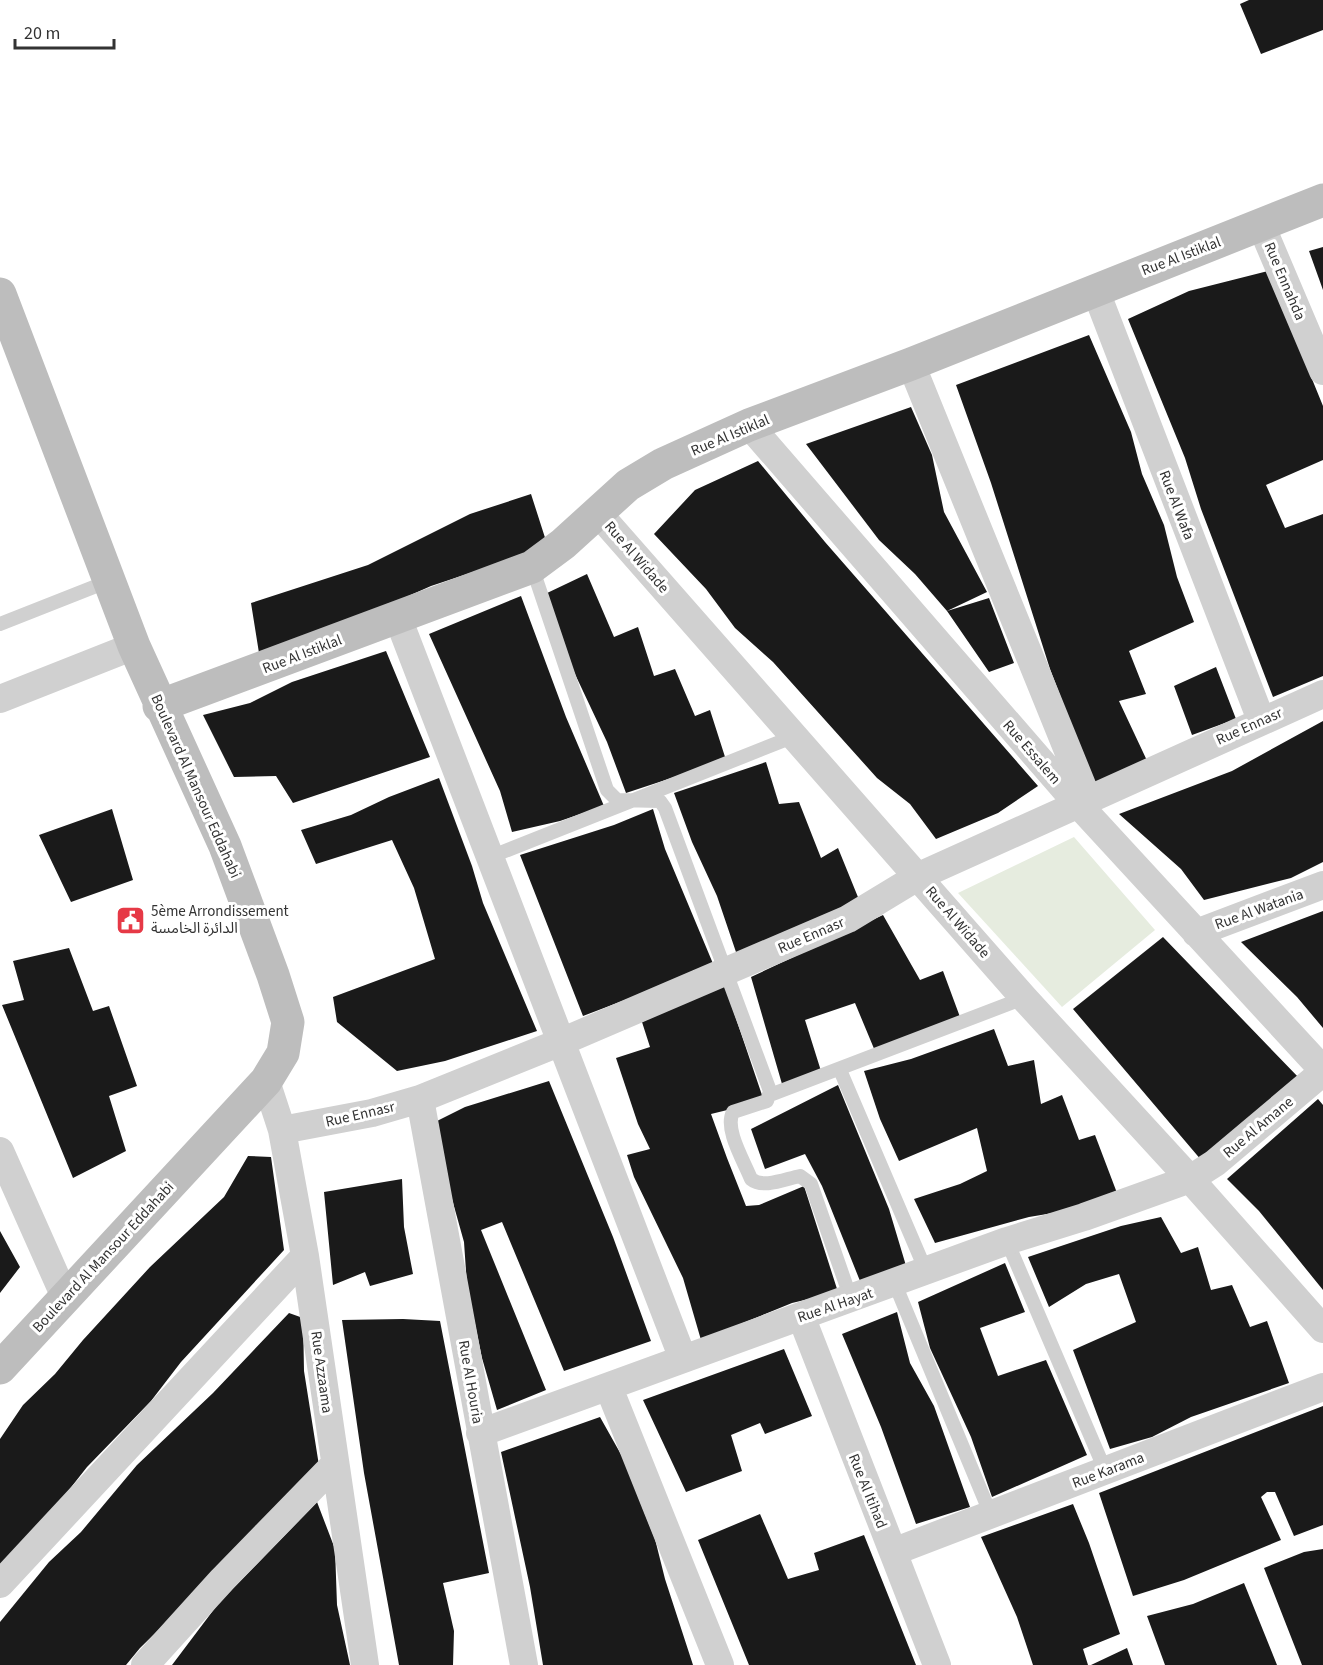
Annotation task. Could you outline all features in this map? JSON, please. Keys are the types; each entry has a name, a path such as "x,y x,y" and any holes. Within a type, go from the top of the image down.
{"street":[{"name":"Rue Al Istiklal","path":"159,706 531,567 563,544 628,484 663,464 749,425 912,364 1095,289 1323,200"},
{"name":"Rue Ennahda","path":"1261,225 1323,371"},
{"name":"Rue Al Wafa","path":"1095,289 1261,720"},
{"name":"Boulevard Al Mansour Eddahabi","path":"0,294 134,646 159,706 225,846 254,917 288,1022 283,1053 266,1081 0,1368"},
{"path":"912,364 1083,802"},
{"name":"Rue Essalem","path":"749,425 1196,933 1323,1071"},
{"name":"Rue Al Widade","path":"597,512 1024,998 1190,1179 1323,1329"},
{"path":"398,618 683,1359"},
{"path":"0,699 134,646"},
{"name":"Rue Ennasr","path":"282,1130 372,1113 420,1099 561,1042 848,919 919,876 1323,694"},
{"name":"Rue Al Watania","path":"1196,933 1323,885"},
{"name":"Rue Al Amane","path":"1190,1179 1215,1163 1323,1071"},
{"name":"Rue Azzaama","path":"266,1081 282,1130 304,1256 365,1665"},
{"name":"Rue Al Houria","path":"420,1099 524,1665"},
{"path":"0,1151 7,1190 65,1297"},
{"name":"Rue Al Hayat","path":"480,1433 895,1284 1007,1241 1084,1217 1190,1179"},
{"path":"0,1584 304,1256"},
{"name":"Rue Al Itihad","path":"801,1316 937,1665"},
{"name":"Rue Karama","path":"892,1552 1323,1387"},
{"path":"609,1388 720,1665"},
{"path":"145,1665 222,1580 336,1464"}],"lane":[{"path":"531,567 607,790 617,800 623,802 660,801 665,808 770,1095"},
{"path":"0,624 109,581"},
{"path":"490,857 623,802 795,736"},
{"path":"851,1299 811,1184 800,1176 768,1183 756,1183 751,1179 732,1130 730,1119 733,1112 767,1101 770,1095 1024,998"},
{"path":"840,1070 926,1271"},
{"path":"1007,1241 1106,1470"},
{"path":"895,1284 991,1515"}],"shaded area":[{"path":"1074,837 1155,930 1062,1007 958,893"}],"building":[{"path":"1249,0 1323,0 1323,30 1261,54 1240,4"},
{"path":"1323,247 1323,290 1309,251"},
{"path":"1268,271 1323,406 1323,460 1266,485 1285,528 1323,514 1323,676 1273,697 1201,509 1185,458 1128,319 1189,291"},
{"path":"1089,335 1131,432 1142,474 1164,525 1177,577 1194,622 1129,651 1146,694 1119,701 1150,767 1096,790 1050,669 991,483 956,385"},
{"path":"911,407 932,455 944,512 987,592 947,611 915,574 879,540 806,444"},
{"path":"758,461 825,542 1038,786 998,813 936,839 910,804 877,778 773,662 735,628 706,589 654,534 695,490"},
{"path":"531,494 548,547 431,586 379,609 259,653 251,603 368,565 470,514"},
{"path":"587,574 614,637 638,627 654,676 675,669 695,716 710,710 726,760 626,793 607,742 566,655 545,594"},
{"path":"521,596 566,717 604,806 560,821 512,832 500,791 429,634"},
{"path":"989,598 1014,663 989,672 947,611"},
{"path":"386,651 430,757 293,803 276,776 234,777 203,715 250,703 292,682"},
{"path":"1216,667 1236,719 1192,735 1174,686"},
{"path":"1323,721 1323,862 1291,878 1204,900 1181,869 1119,814 1232,771"},
{"path":"766,762 779,804 799,802 821,858 838,848 862,907 738,958 717,896 692,842 674,793"},
{"path":"439,778 472,866 483,903 537,1031 445,1061 397,1071 337,1022 333,997 435,959 414,888 392,840 316,864 301,830 351,815 389,797"},
{"path":"112,809 133,880 71,902 39,835"},
{"path":"653,809 665,849 714,966 583,1016 520,855 614,825"},
{"path":"1323,911 1323,1028 1297,997 1241,942"},
{"path":"883,915 920,980 943,971 960,1017 875,1051 855,1003 805,1020 821,1071 782,1084 751,977"},
{"path":"1163,937 1300,1079 1202,1161 1073,1009"},
{"path":"69,948 93,1011 109,1006 137,1086 109,1096 126,1151 73,1178 2,1005 24,1000 13,961"},
{"path":"724,983 764,1101 711,1114 727,1158 746,1206 759,1205 804,1186 838,1292 792,1303 701,1340 683,1278 634,1177 627,1155 650,1149 638,1124 616,1058 650,1047 642,1022"},
{"path":"994,1029 1008,1066 1034,1060 1041,1104 1062,1095 1079,1140 1095,1135 1117,1193 1071,1210 1029,1217 935,1243 914,1199 960,1184 987,1171 977,1128 899,1161 880,1119 864,1071 911,1059"},
{"path":"549,1081 613,1237 651,1341 564,1371 502,1222 481,1230 546,1390 497,1410 482,1358 467,1285 464,1242 431,1124 465,1107"},
{"path":"838,1085 889,1209 907,1269 862,1286 822,1186 805,1154 765,1169 751,1129"},
{"path":"1318,1099 1323,1105 1323,1290 1259,1211 1227,1179"},
{"path":"248,1156 271,1157 284,1250 181,1362 151,1401 87,1467 54,1509 0,1569 0,1439 23,1405 55,1374 150,1267 224,1197"},
{"path":"402,1179 404,1227 413,1274 370,1286 365,1272 333,1285 324,1192"},
{"path":"1161,1217 1181,1253 1198,1247 1211,1290 1232,1285 1250,1327 1267,1321 1289,1383 1191,1417 1152,1437 1110,1449 1073,1350 1136,1322 1119,1274 1086,1284 1049,1307 1028,1257 1121,1226"},
{"path":"0,1231 20,1267 0,1293"},
{"path":"1005,1263 1025,1312 980,1328 998,1376 1046,1360 1087,1455 992,1497 971,1437 930,1348 918,1302"},
{"path":"897,1312 910,1363 934,1406 970,1507 916,1524 881,1427 842,1334"},
{"path":"289,1313 303,1318 304,1371 320,1472 140,1648 126,1665 0,1665 0,1622 49,1562 81,1532 137,1465 213,1393"},
{"path":"342,1320 440,1321 489,1573 443,1583 454,1631 453,1665 399,1665 364,1473"},
{"path":"784,1349 812,1416 765,1434 760,1423 731,1435 742,1471 686,1492 643,1400"},
{"path":"1323,1406 1323,1525 1294,1536 1275,1492 1267,1492 1261,1497 1281,1540 1184,1580 1133,1596 1099,1493"},
{"path":"600,1417 623,1458 655,1539 665,1579 693,1665 543,1665 530,1587 501,1452"},
{"path":"317,1502 335,1549 337,1605 350,1665 172,1665 218,1604"},
{"path":"1073,1504 1120,1634 1083,1649 1088,1665 1033,1665 1017,1617 981,1537"},
{"path":"760,1514 788,1579 819,1570 814,1553 864,1535 916,1665 749,1665 698,1540"},
{"path":"1323,1549 1323,1665 1302,1665 1264,1568 1304,1552"},
{"path":"1244,1583 1277,1665 1165,1665 1147,1616 1193,1604"},
{"path":"1127,1648 1133,1665 1091,1665"}],"place":[{"name":"5ème Arrondissement الدائرة الخامسة","path":"130,920"}]}
